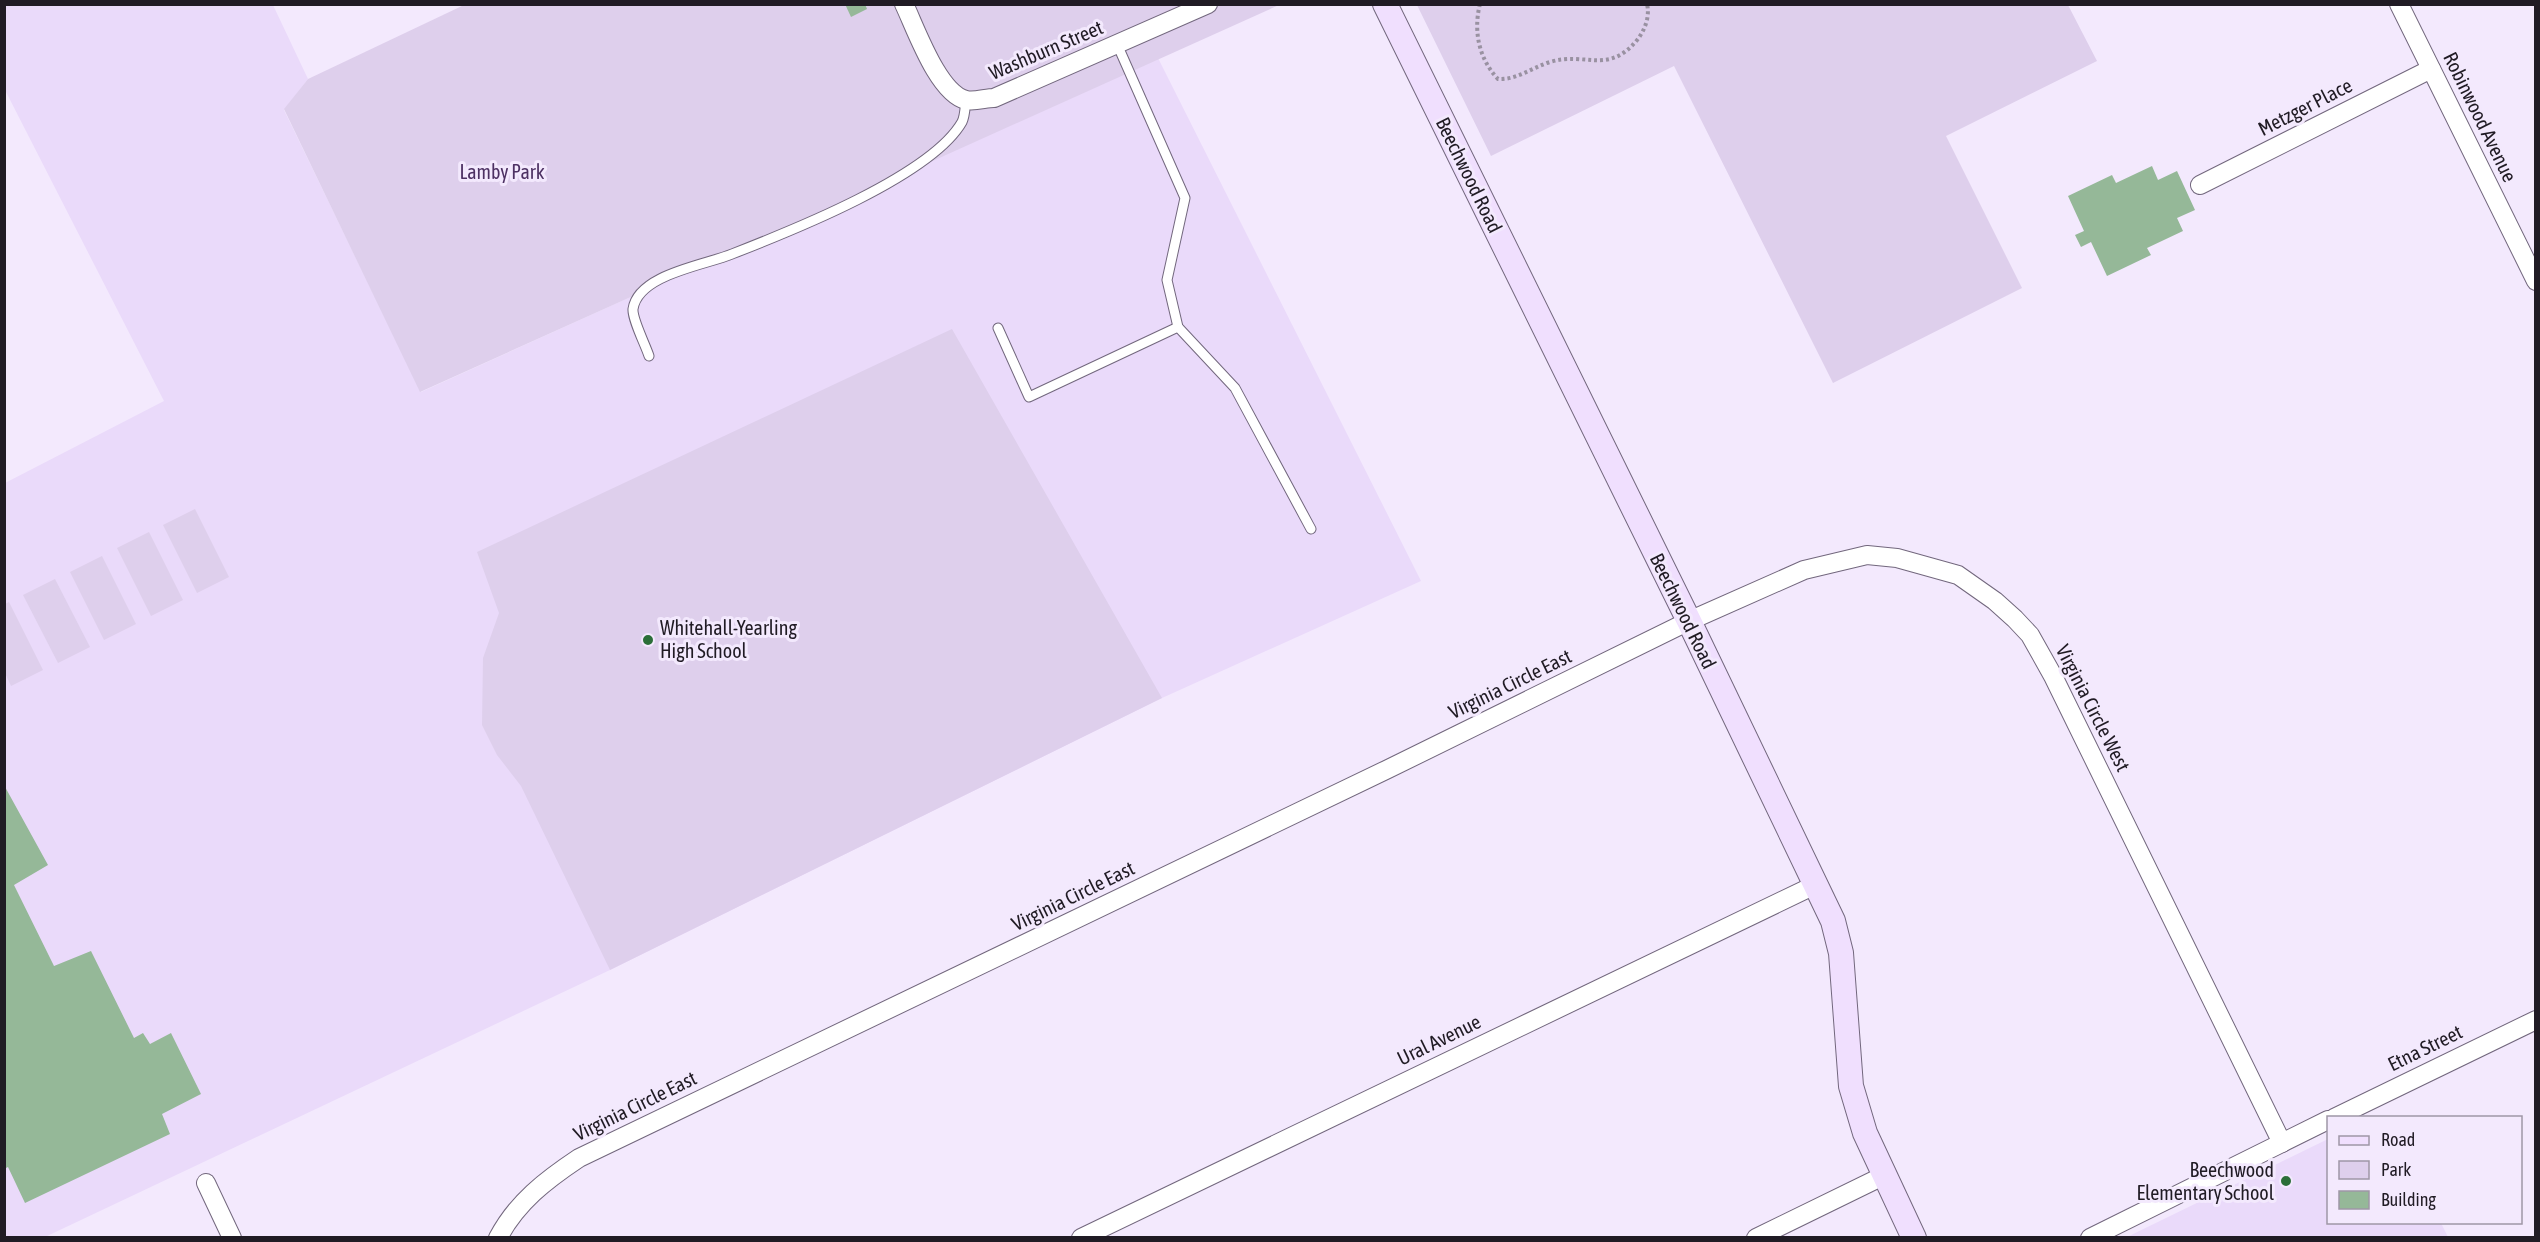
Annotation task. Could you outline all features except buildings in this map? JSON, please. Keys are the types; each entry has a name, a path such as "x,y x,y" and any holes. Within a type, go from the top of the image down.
{"street":[{"path":"904,4 937,72 948,89 966,100"},
{"name":"Washburn Street","path":"966,100 994,98 1208,4"},
{"name":"Beechwood Road","path":"1385,4 1689,621 1833,921 1841,953 1851,1086 1865,1133 1914,1238"},
{"name":"Robinwood Avenue","path":"2399,4 2535,281"},
{"name":"Metzger Place","path":"2200,185 2431,69"},
{"name":"Virginia Circle West","path":"1689,621 1795,573 1834,561 1867,555 1898,558 1958,575 2009,613 2030,635 2045,661 2282,1143"},
{"name":"Virginia Circle East","path":"498,1238 507,1221 546,1179 579,1158 1386,770 1689,621"},
{"name":"Ural Avenue","path":"1081,1238 1817,884"},
{"name":"Etna Street","path":"2338,1116 2535,1020"},
{"path":"2090,1238 2327,1120"},
{"path":"1756,1238 1884,1176"},
{"path":"206,1183 232,1238"}],"lane":[{"path":"1117,44 1185,198 1167,280 1178,327 1235,388 1311,529"},
{"path":"650,356 632,311 636,301 650,285 682,269 729,255 789,230 907,173 948,140 963,120 966,100"},
{"path":"998,328 1029,397 1178,327"}],"path":[{"path":"1480,4 1479,50 1488,68 1498,79 1509,80 1550,62 1570,59 1593,61 1613,59 1630,48 1644,30 1649,11 1647,4"}],"shaded area":[{"name":"Whitehall-Yearling High School","path":"5,5 273,5 308,79 284,110 421,392 1158,58 1421,581 1162,698 610,970 45,1237 5,1238 5,483 164,401 5,90"},
{"name":"Beechwood Elementary School","path":"2327,1139 2327,1224 2442,1224 2448,1237 2127,1237"}],"green space":[{"name":"Lamby Park","path":"464,5 1279,5 420,392 284,109 308,79"},
{"path":"1417,5 2068,5 2097,61 1946,136 2022,288 1833,383 1674,66 1491,156"},
{"path":"952,329 1162,698 610,970 521,786 497,755 482,725 483,658 499,613 477,552"},
{"path":"195,509 229,577 197,593 163,525"},
{"path":"149,532 183,600 151,616 117,548"},
{"path":"102,556 136,624 104,640 70,572"},
{"path":"55,579 90,647 58,663 23,595"},
{"path":"9,602 43,670 11,686 5,673 5,604"}],"place":[{"name":"Whitehall-Yearling High School","path":"648,640"},
{"name":"Beechwood Elementary School","path":"2286,1181"}]}
